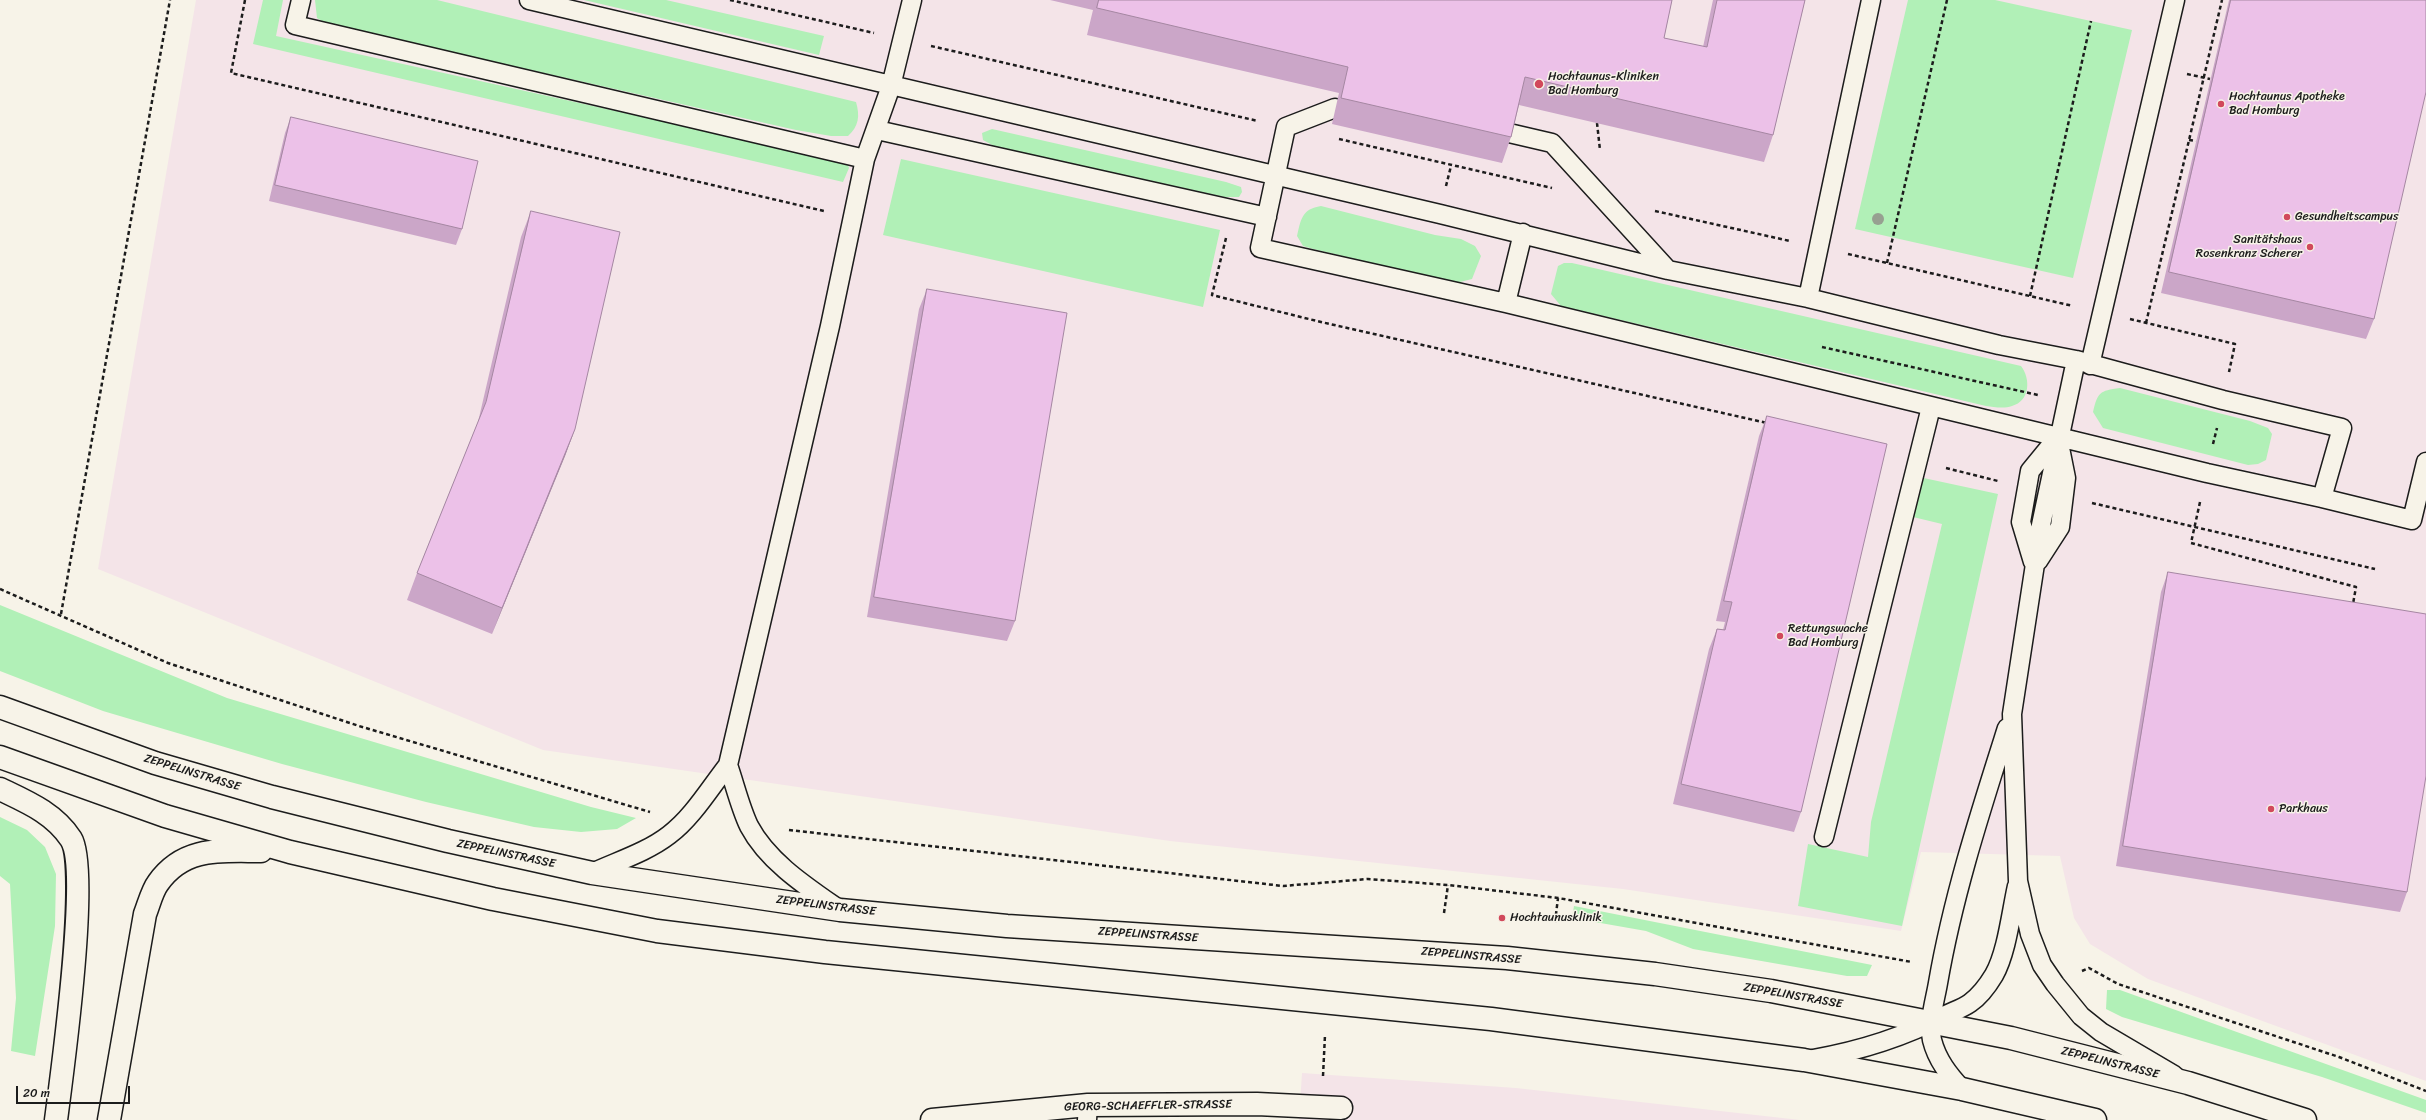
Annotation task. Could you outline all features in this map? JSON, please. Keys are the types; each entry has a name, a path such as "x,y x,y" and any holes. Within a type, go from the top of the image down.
{"main road":[{"name":"ZEPPELINSTRASSE","path":"0,707 155,763 272,797 448,841 592,872 840,910 1007,926 1348,946 1530,961 1654,974 1771,991 2018,1040 2188,1083 2305,1120"},
{"path":"0,757 165,816 290,852 492,899 657,931 825,952 1491,1019 1804,1060 1962,1089 2095,1120"},
{"path":"0,789 35,805 57,821 72,840 77,860 78,921 56,1120"},
{"path":"109,1120 145,914 157,883 176,863 194,855 217,851 290,852"},
{"name":"GEORG-SCHAEFFLER-STRASSE","path":"932,1120 1250,1104 1332,1107"}],"lane":[{"path":"300,0 295,25 865,159"},
{"path":"529,0 1523,233 1668,270 1808,298 1999,345 2083,363 2223,400 2342,428 2322,498"},
{"path":"592,872 652,847 670,835 687,818 728,765 854,216 865,159 877,130 891,86 904,40 912,0"},
{"path":"1808,298 1871,0"},
{"path":"1962,1089 1948,1074 1937,1054 1932,1039 1931,1023 1940,969 1966,858 2012,714 2034,567 2058,437 2083,363 2175,0"},
{"path":"1335,108 1286,127 1260,248 1506,303 1931,407 2412,520 2426,462"},
{"path":"877,130 1266,217"},
{"path":"1509,133 1552,143 1668,270"},
{"path":"1506,303 1523,233"},
{"path":"1824,837 1931,407"},
{"path":"2034,567 2021,522 2030,471 2058,437"},
{"path":"2034,567 2060,527 2066,478 2058,437"},
{"path":"2012,714 2018,882 2030,934 2042,965 2055,984 2081,1016 2101,1032 2188,1083"},
{"path":"728,765 749,826 770,854 803,884 840,910"},
{"path":"1804,1060 1843,1054 1931,1023 1970,1003 1980,994 1994,974 2001,954 2018,882"}],"path":[{"path":"61,614 170,0"},
{"path":"245,0 231,74 799,206 854,216"},
{"path":"730,0 1559,190"},
{"path":"1887,263 1947,0"},
{"path":"2146,323 2222,0"},
{"path":"2030,296 2091,21"},
{"path":"2204,77 2210,79"},
{"path":"2189,140 2196,141"},
{"path":"1651,210 1818,247 2074,307"},
{"path":"1227,234 1212,295 1321,322 1772,425"},
{"path":"1918,459 2027,488"},
{"path":"2063,496 2375,568"},
{"path":"2195,527 2191,543 2356,587 2352,609"},
{"path":"0,589 61,614 168,663 359,726 652,812"},
{"path":"784,830 1283,886 1368,879 1448,885 1558,898 1890,957 1940,969"},
{"path":"1444,914 1448,885"},
{"path":"1555,922 1558,898"},
{"path":"2055,984 2089,968 2118,984 2339,1057 2426,1092"},
{"path":"1327,1003 1332,1107"}],"shaded area":[{"path":"196,0 2426,0 2426,1081 2148,979 2090,944 2074,918 2060,856 1921,852 1901,931 1623,889 1170,841 543,750 98,569"},
{"path":"1302,1073 1516,1088 1800,1120 1299,1120"}],"green space":[{"path":"263,0 283,0 276,36 847,162 849,168 843,182 253,44"},
{"path":"315,0 437,0 856,102 858,120 852,132 848,136 831,136 796,130 327,24 317,18"},
{"path":"584,0 666,0 824,36 819,55"},
{"path":"1908,0 1995,0 2132,30 2073,278 1855,229"},
{"path":"992,129 1226,182 1241,187 1242,192 1239,197 1224,197 994,146 983,140 982,133"},
{"path":"901,159 1220,230 1203,307 883,235"},
{"path":"1321,206 1435,235 1461,239 1475,246 1481,256 1472,279 1456,283 1303,246 1297,236 1301,220 1306,212 1315,207"},
{"path":"1564,263 1572,263 2021,366 2026,377 2027,389 2022,399 2012,406 2002,408 1986,406 1561,306 1551,294 1558,266"},
{"path":"2120,388 2250,421 2268,428 2272,434 2266,460 2258,464 2248,465 2103,428 2093,412 2096,400 2100,394 2108,390"},
{"path":"1919,477 1998,494 1902,926 1798,906 1808,844 1868,857 1871,822 1942,524 1913,517"},
{"path":"0,605 227,698 591,807 636,818 617,829 581,832 534,827 426,802 282,764 103,711 0,671"},
{"path":"0,817 27,830 45,847 56,874 55,926 35,1056 11,1051 16,998 10,884 0,876"},
{"path":"1574,906 1872,965 1867,976 1847,976 1693,949 1646,931 1572,918"},
{"path":"2107,990 2120,990 2426,1100 2426,1113 2322,1077 2122,1017 2106,1009"}],"building":[{"name":"Hochtaunus-Kliniken Bad Homburg","path":"1099,0 1672,0 1664,38 1707,47 1717,0 1805,0 1773,135 1525,77 1511,137 1341,98 1348,67 1097,8"},
{"name":"Gesundheitscampus","path":"2231,0 2426,0 2426,92 2374,319 2169,272"},
{"path":"291,117 478,161 462,229 275,185"},
{"path":"531,211 620,232 575,429 502,608 417,573 486,402"},
{"path":"927,289 1067,313 1015,621 874,597"},
{"name":"Rettungswache Bad Homburg","path":"1767,416 1887,444 1801,812 1681,784 1717,629 1725,630 1732,602 1724,601"},
{"name":"Parkhaus","path":"2168,572 2426,614 2426,776 2407,892 2123,846"}],"place":[{"name":"Hochtaunus-Kliniken Bad Homburg","path":"1539,84"},
{"name":"Hochtaunus Apotheke Bad Homburg","path":"2221,104"},
{"name":"Gesundheitscampus","path":"2287,217"},
{"name":"Sanitätshaus Rosenkranz Scherer","path":"2310,247"},
{"name":"Rettungswache Bad Homburg","path":"1780,636"},
{"name":"Parkhaus","path":"2271,809"},
{"name":"Hochtaunusklinik","path":"1502,918"}]}
